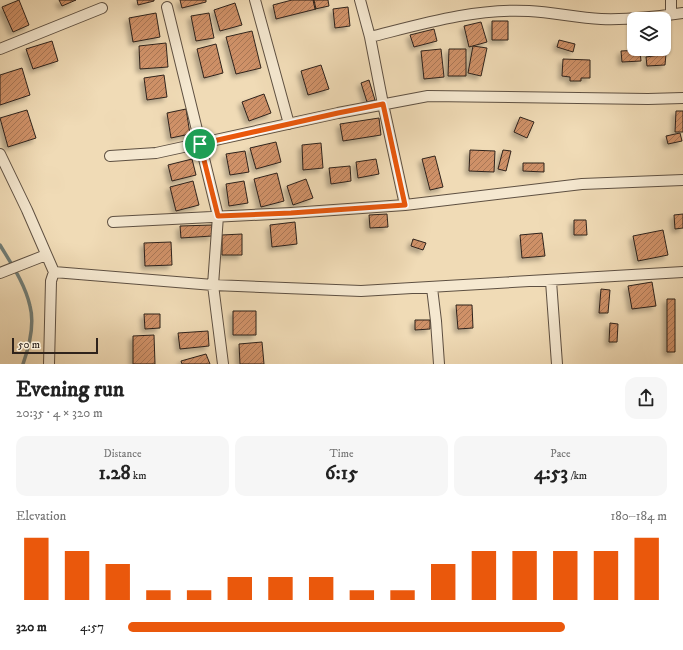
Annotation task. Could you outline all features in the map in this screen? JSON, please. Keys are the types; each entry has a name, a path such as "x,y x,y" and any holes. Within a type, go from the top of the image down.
{"street":[{"path":"255,0 289,124"},
{"path":"360,0 370,37 405,205"},
{"path":"671,0 671,12"},
{"path":"167,7 218,216 213,285 223,364"},
{"path":"0,49 102,8"},
{"path":"370,37 463,16 497,11 529,11 601,19 627,19"},
{"path":"671,14 683,13"},
{"path":"110,156 156,153 383,104 428,96 648,99 683,98"},
{"path":"0,154 27,210 54,272 51,281 49,364"},
{"path":"113,222 291,213 405,205 582,184 683,180"},
{"path":"0,273 46,255"},
{"path":"54,272 213,285 362,291 683,272"},
{"path":"551,281 557,364"},
{"path":"432,288 439,364"}],"building":[{"path":"19,0 29,25 13,32 2,7"},
{"path":"59,0 76,0 62,6"},
{"path":"137,0 154,0 154,1 138,5"},
{"path":"180,0 206,0 206,2 182,8"},
{"path":"292,0 314,0 316,9 276,19 273,5"},
{"path":"313,0 328,0 329,6 315,9"},
{"path":"235,3 242,25 220,31 214,10"},
{"path":"348,7 350,26 335,28 333,9"},
{"path":"156,13 160,37 133,42 129,18"},
{"path":"209,13 214,38 196,41 191,16"},
{"path":"492,21 508,21 508,40 492,40"},
{"path":"481,22 487,42 469,47 464,26"},
{"path":"434,29 437,41 414,47 410,35"},
{"path":"252,31 261,68 236,74 226,37"},
{"path":"559,40 575,44 573,52 557,47"},
{"path":"52,41 58,61 33,69 26,49"},
{"path":"166,43 168,67 140,69 139,46"},
{"path":"216,44 223,73 204,78 197,49"},
{"path":"473,46 487,48 481,76 468,73"},
{"path":"441,49 444,77 424,79 421,51"},
{"path":"449,49 466,49 466,76 448,76"},
{"path":"621,51 627,51 627,56 641,56 641,61 622,62"},
{"path":"666,56 665,65 647,66 646,57"},
{"path":"563,59 590,60 590,78 581,78 581,81 570,81 570,77 562,76"},
{"path":"321,65 329,89 308,95 301,71"},
{"path":"22,68 30,95 0,105 0,75"},
{"path":"164,75 167,97 147,100 144,78"},
{"path":"369,80 375,100 367,102 361,83"},
{"path":"264,94 271,113 249,121 242,102"},
{"path":"186,109 190,134 171,138 167,113"},
{"path":"27,110 36,138 8,147 0,118"},
{"path":"676,111 683,111 683,132 675,132"},
{"path":"520,117 534,122 527,138 514,132"},
{"path":"379,118 381,135 343,141 340,124"},
{"path":"680,133 682,141 668,144 666,136"},
{"path":"276,142 281,162 256,169 250,148"},
{"path":"321,143 323,168 303,170 302,145"},
{"path":"470,150 495,151 494,172 469,171"},
{"path":"503,150 511,151 506,171 498,169"},
{"path":"245,151 249,172 230,175 226,154"},
{"path":"435,156 443,187 430,190 422,159"},
{"path":"192,159 196,175 172,181 168,165"},
{"path":"376,159 379,174 358,178 356,162"},
{"path":"523,163 544,163 544,172 523,171"},
{"path":"350,166 351,181 331,184 329,168"},
{"path":"277,173 284,201 261,207 254,179"},
{"path":"306,179 313,198 293,205 287,186"},
{"path":"193,181 199,205 176,211 170,187"},
{"path":"244,181 248,203 229,206 226,184"},
{"path":"387,214 388,227 370,228 369,215"},
{"path":"683,214 683,228 675,229 674,215"},
{"path":"574,220 586,220 587,235 574,235"},
{"path":"295,222 297,244 272,247 270,225"},
{"path":"212,225 212,236 181,238 180,226"},
{"path":"663,230 668,255 638,261 633,236"},
{"path":"542,233 545,256 522,258 520,235"},
{"path":"242,234 242,255 222,255 222,235"},
{"path":"413,239 426,243 423,250 411,246"},
{"path":"171,242 172,265 145,266 144,243"},
{"path":"652,282 656,306 632,309 628,286"},
{"path":"601,289 610,290 608,313 599,313"},
{"path":"667,299 675,299 675,352 667,352"},
{"path":"456,305 472,305 473,328 458,329"},
{"path":"233,311 256,311 256,335 233,335"},
{"path":"144,314 160,314 160,328 145,329"},
{"path":"415,320 430,320 430,329 415,330"},
{"path":"610,323 618,324 617,342 609,342"},
{"path":"208,331 209,346 180,349 178,333"},
{"path":"154,335 155,364 133,364 133,336"},
{"path":"262,342 264,364 240,364 239,344"},
{"path":"206,354 210,364 182,364 181,361"}],"waterway":[{"path":"0,245 21,282 30,306 32,328 23,364"}],"route":[{"path":"383,104 405,205 291,213 218,216 200,144 383,104"}]}
